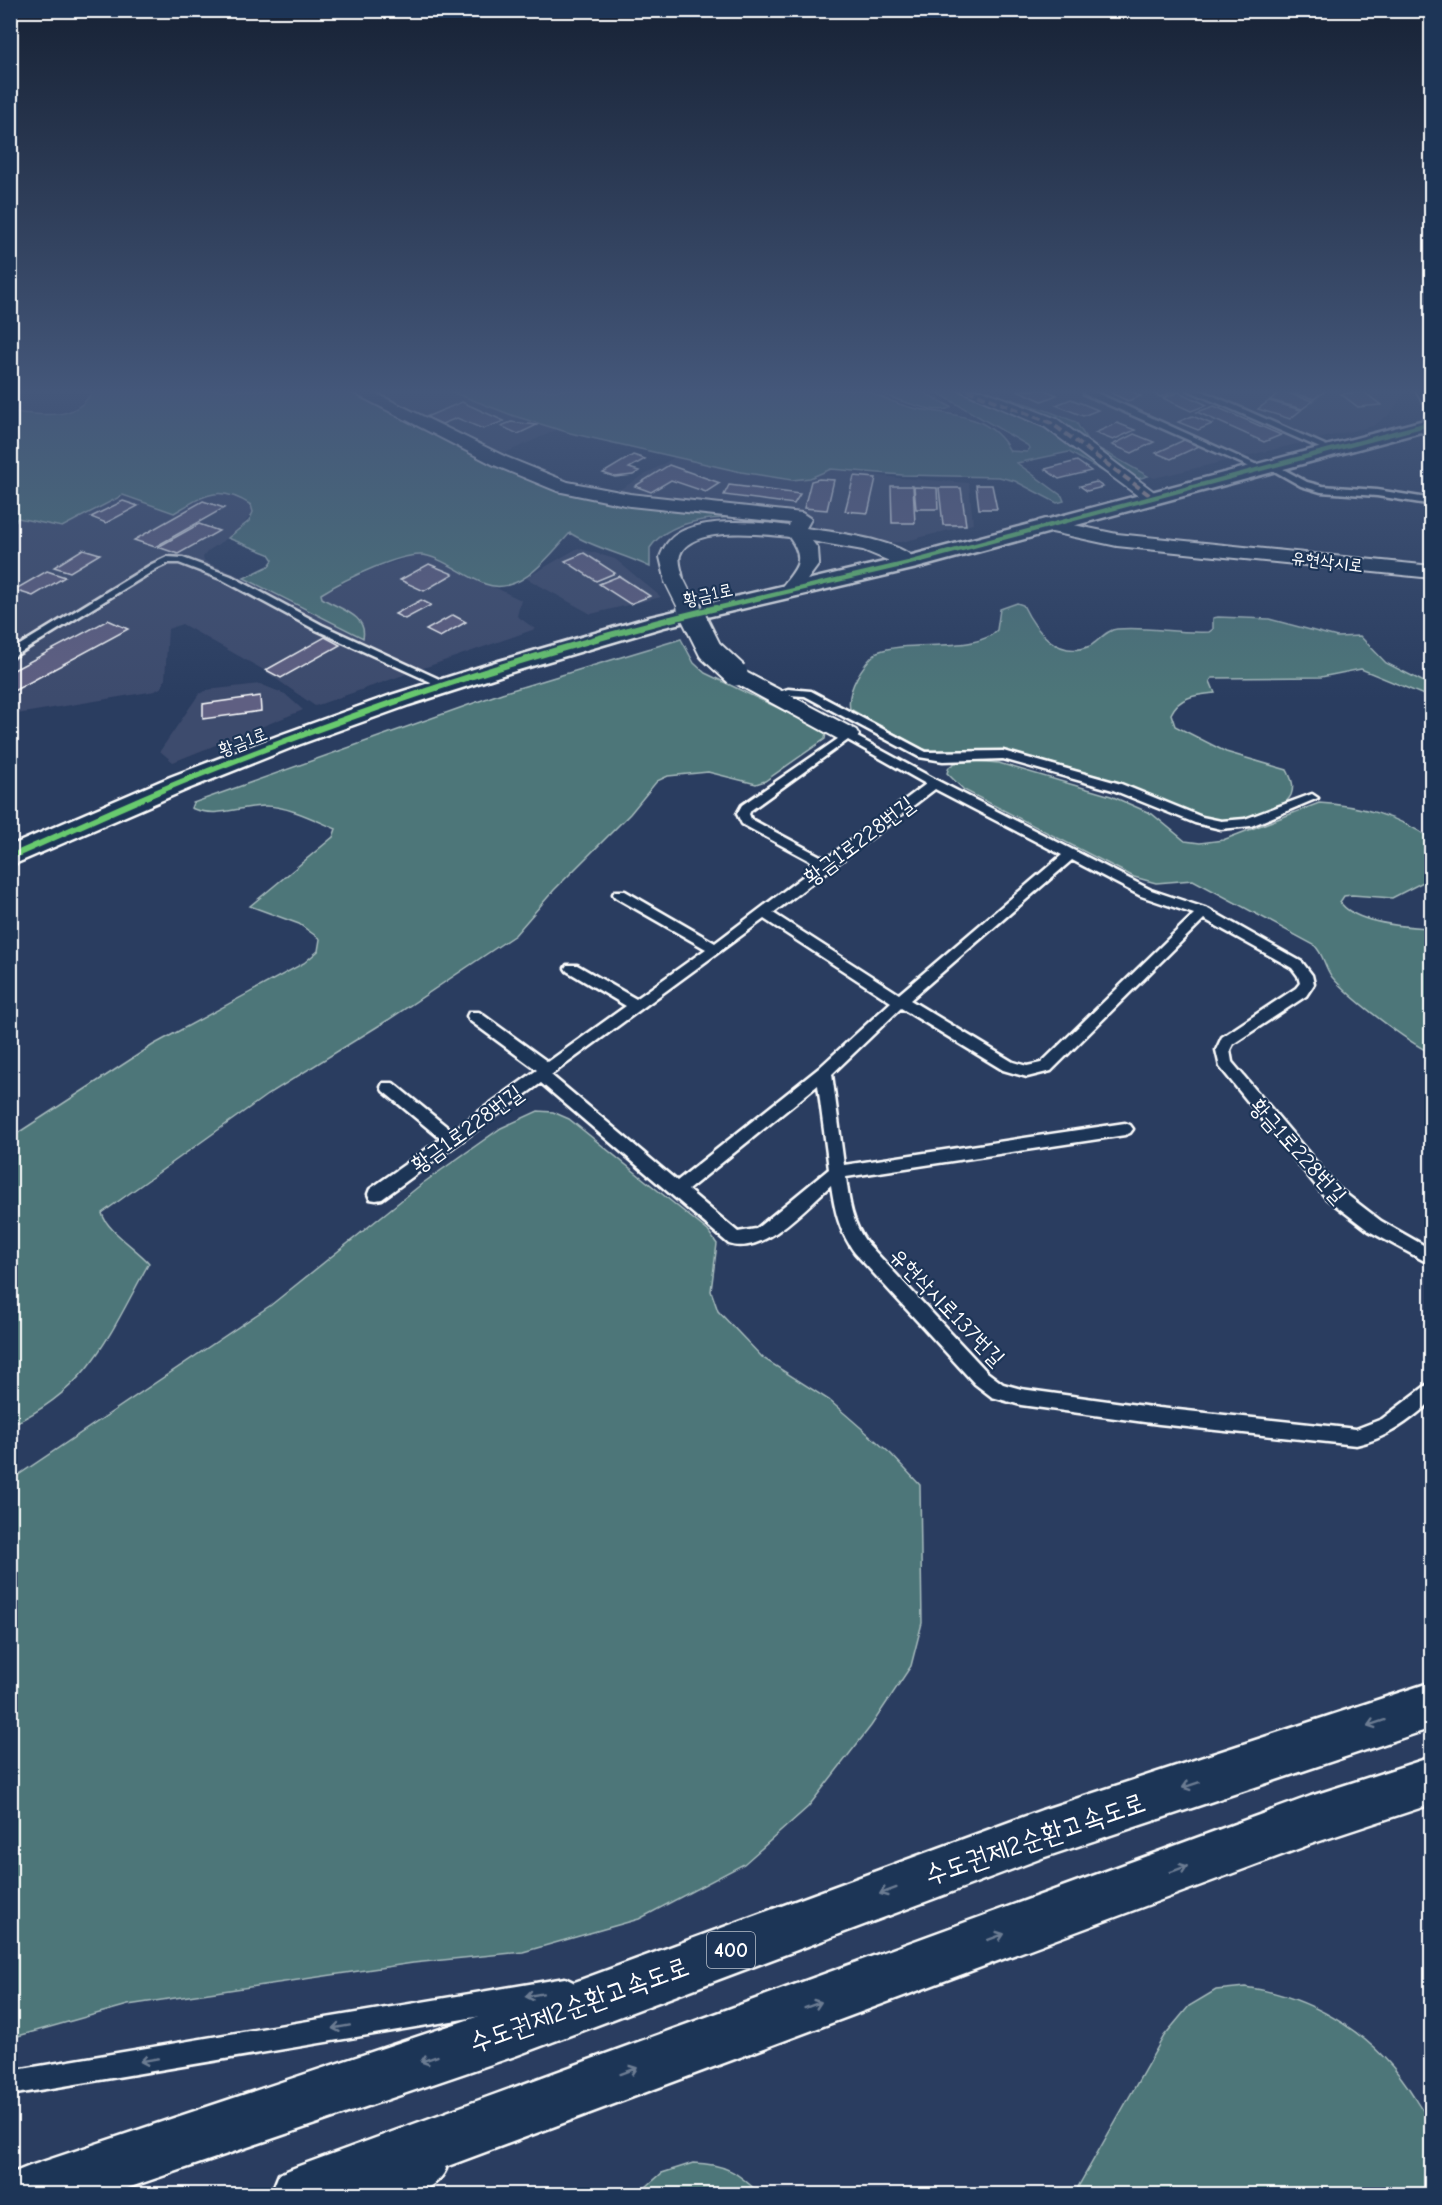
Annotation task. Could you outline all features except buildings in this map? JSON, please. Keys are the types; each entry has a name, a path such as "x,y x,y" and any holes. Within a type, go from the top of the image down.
{"main road":[{"name":"황금1로","path":"10,857 179,783 350,717 446,685 658,622 909,563 1168,493"},
{"name":"수도권제2순환고속도로","path":"30,2194 515,2030 1042,1834 1431,1705"},
{"path":"299,2194 383,2165 576,2090 1311,1820 1431,1780"}],"street":[{"path":"593,493 630,500 802,519 795,532"},
{"path":"1146,493 1152,497"},
{"name":"유현삭시로","path":"1045,525 1128,541 1431,572"},
{"name":"황금1로228번길","path":"795,532 731,527 702,532 678,543 668,560 673,578 710,650 736,674 848,735"},
{"path":"795,532 876,548 896,554 909,563"},
{"path":"789,591 805,572 810,557 808,549 795,532"}],"lane":[{"path":"1376,493 1427,501"},
{"path":"10,656 155,566 167,561 180,560 227,578 318,627 446,685"},
{"path":"776,695 798,691 807,693 923,755 943,757 1003,755 1117,787 1211,824 1247,823 1312,798"},
{"path":"827,865 746,821 742,814 756,799 848,735"},
{"name":"황금1로228번길","path":"376,1194 716,949 934,784 848,735"},
{"path":"764,913 900,1001 1008,1066 1022,1072 1035,1072 1046,1067 1203,912 1146,893 934,784"},
{"path":"676,1190 824,1072 900,1001 1070,855"},
{"path":"620,894 716,949"},
{"name":"황금1로228번길","path":"1203,912 1297,965 1305,975 1307,984 1301,992 1227,1041 1222,1050 1233,1075 1332,1193 1375,1226 1431,1258"},
{"path":"572,968 637,1006"},
{"path":"474,1016 544,1073 735,1239 749,1239 762,1234 836,1172 1125,1130"},
{"name":"유현삭시로137번길","path":"824,1072 836,1172 843,1213 850,1233 861,1248 981,1378 998,1391 1021,1397 1159,1416 1356,1437 1377,1433 1390,1426 1431,1389"},
{"path":"388,1087 452,1140"},
{"path":"10,2084 674,1971"},
{"path":"386,2194 576,2090"}],"shaded area":[{"path":"223,493 240,498 251,506 253,512 239,530 208,551 203,557 204,561 244,578 362,638 356,617 322,598 321,594 373,569 415,555 427,555 521,600 517,616 535,629 315,706 262,669 182,624 168,629 165,679 162,687 155,691 11,715 11,525 18,518 62,527 123,495 174,513 202,497"},
{"path":"970,493 973,524 902,542 881,543 825,533 816,529 810,516 612,494"},
{"path":"578,548 615,559 661,597 591,614 526,578"},
{"path":"260,684 285,694 303,710 173,762 160,751 199,694 207,690"}],"green space":[{"path":"11,493 620,493 744,517 692,522 668,531 650,548 650,567 570,533 533,572 510,585 485,584 428,556 405,557 358,574 321,594 322,598 357,618 363,630 363,638 244,578 269,566 273,560 269,554 228,538 249,521 253,512 251,505 229,495 212,494 174,513 123,495 62,527 18,518 11,525"},
{"path":"1038,493 1058,493 1064,501 1057,503"},
{"path":"1017,603 1023,605 1041,633 1058,646 1068,649 1090,646 1117,629 1209,632 1213,629 1213,618 1218,617 1269,619 1337,637 1360,636 1386,663 1432,686 1431,698 1361,669 1321,677 1212,678 1210,681 1215,693 1189,698 1174,708 1171,714 1175,726 1226,752 1287,770 1293,785 1291,795 1278,807 1243,818 1220,821 1194,814 1108,780 1026,757 998,751 945,752 923,749 850,709 849,702 853,686 866,663 877,652 906,646 974,642 997,630 1000,609"},
{"path":"681,639 694,663 705,673 820,728 826,733 825,739 765,781 756,784 708,772 668,776 657,781 630,814 554,890 515,935 388,1020 267,1095 102,1213 115,1233 149,1263 109,1336 79,1376 61,1394 11,1425 10,1138 153,1045 304,963 318,951 320,939 299,924 250,906 333,837 336,829 283,808 265,806 210,812 191,808 193,803 502,693"},
{"path":"975,761 999,763 1111,796 1152,814 1185,841 1200,843 1223,840 1319,803 1348,806 1378,813 1419,831 1431,839 1431,878 1392,898 1352,895 1344,896 1340,902 1357,915 1382,923 1431,928 1431,1053 1393,1029 1340,986 1329,973 1320,952 1314,945 1193,880 1156,883 1134,877 964,790 947,773 949,767 955,763"},
{"path":"538,1111 553,1112 569,1119 708,1231 717,1244 711,1291 718,1311 763,1358 829,1400 891,1454 920,1485 922,1623 911,1666 871,1726 808,1807 744,1864 639,1919 523,1952 413,1963 128,2005 11,2038 11,1480 271,1305 423,1183 501,1128"},
{"path":"1245,1987 1271,1992 1320,2010 1343,2023 1383,2056 1400,2076 1430,2123 1433,2149 1431,2194 1074,2194 1164,2036 1189,2006 1216,1990"},
{"path":"693,2163 723,2167 744,2180 760,2194 638,2194 662,2173"}],"marked path":[{"path":"1146,493 1152,497"}],"cycle path":[{"path":"10,857 179,783 289,740 400,700 507,666 658,622 909,563 1171,493"}]}
